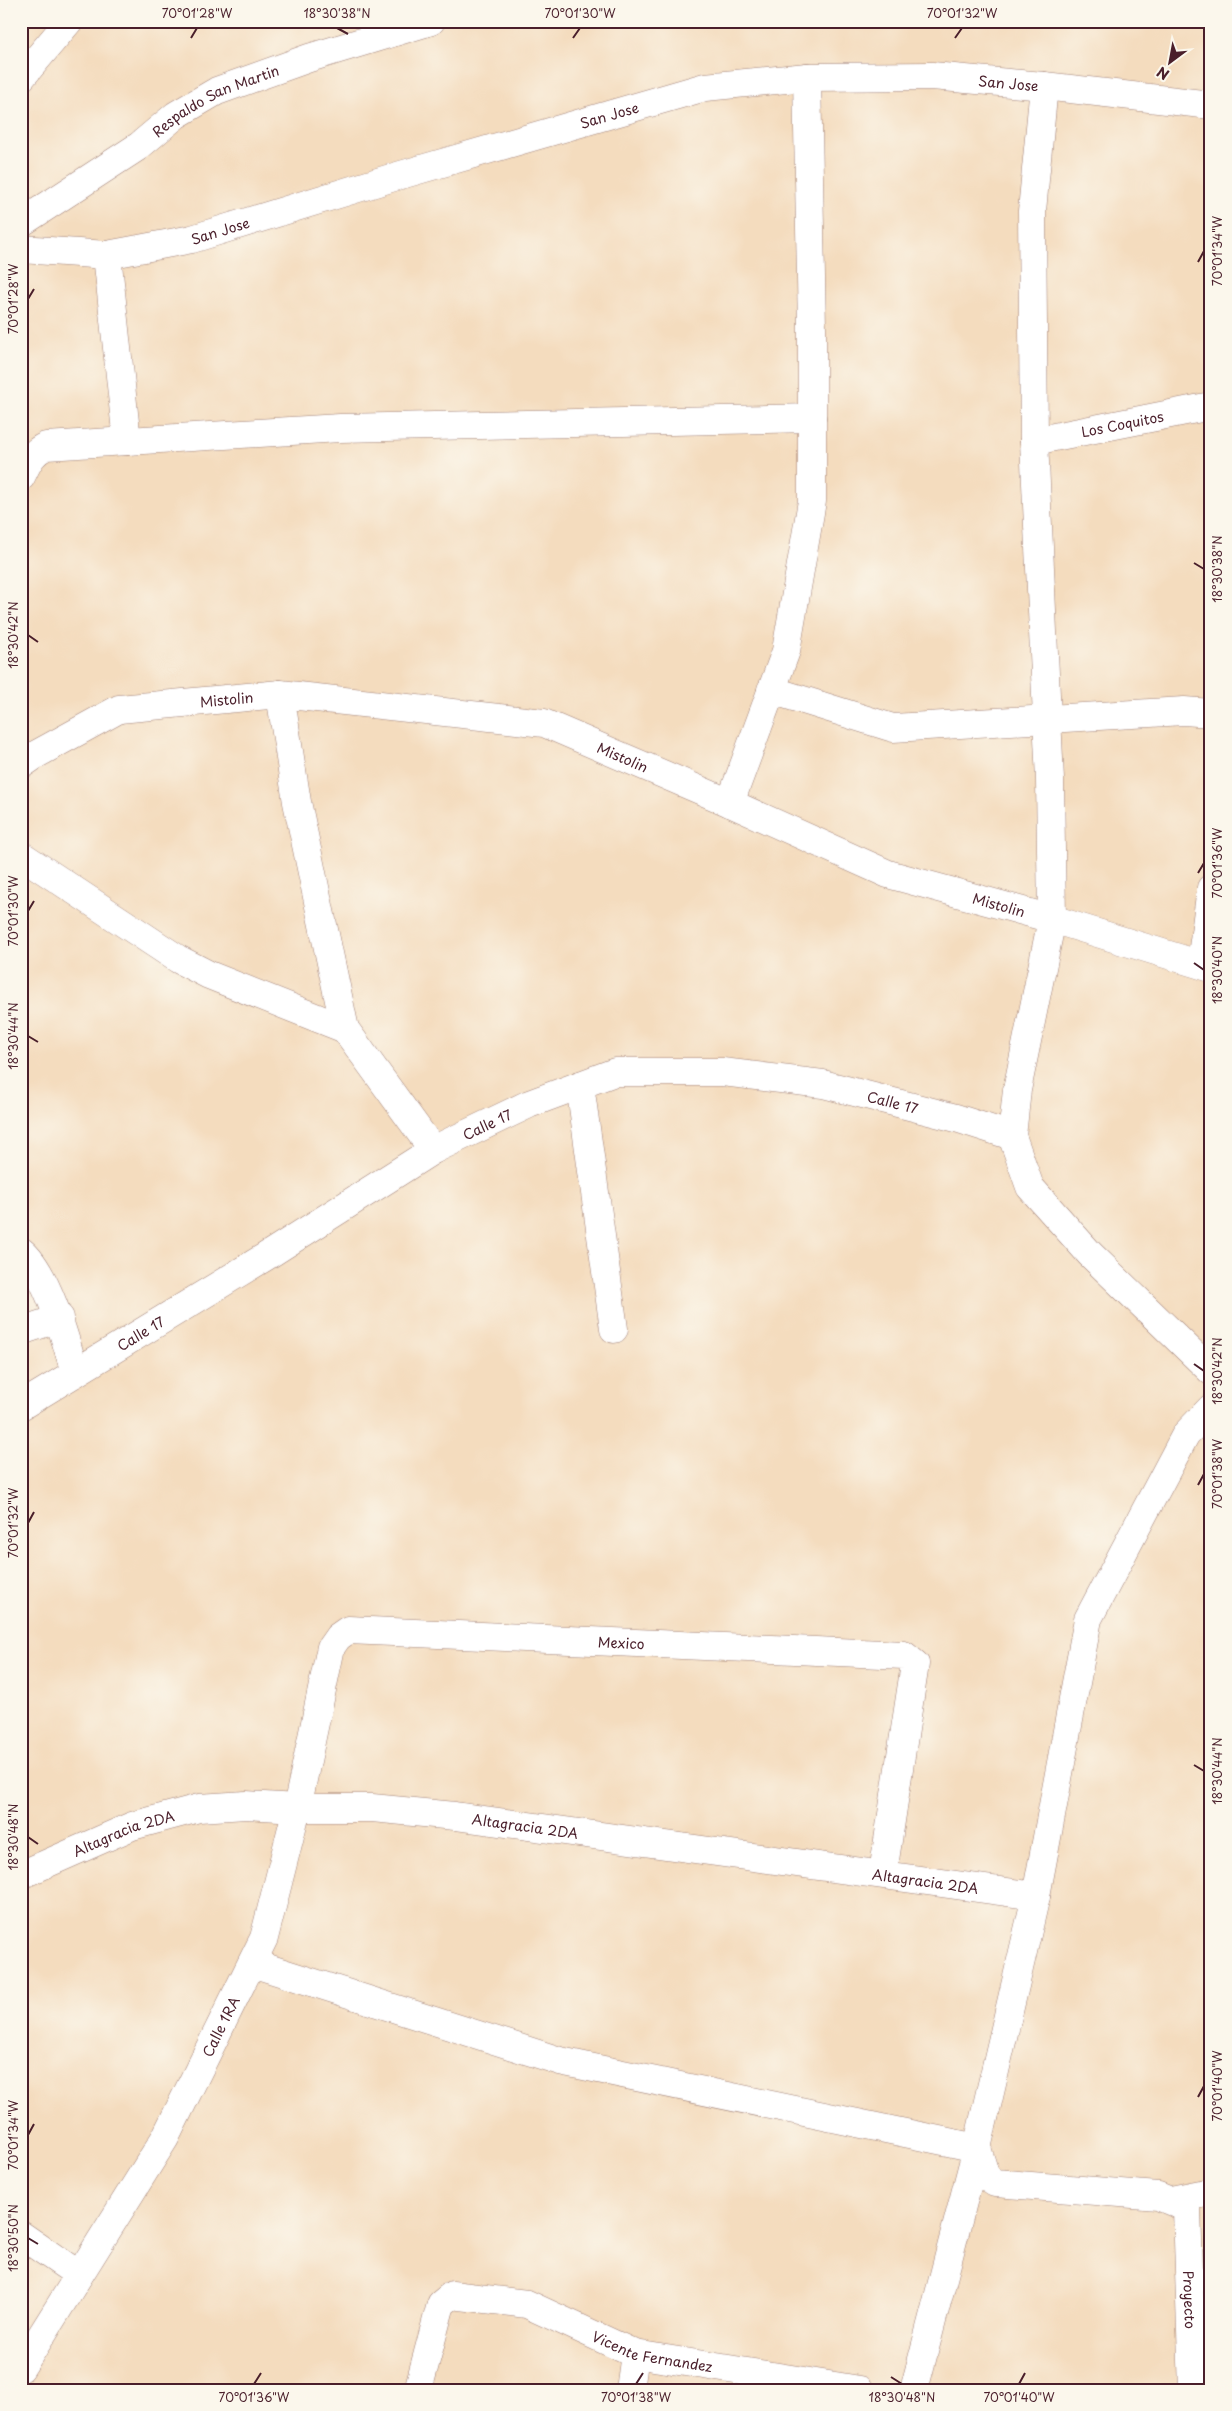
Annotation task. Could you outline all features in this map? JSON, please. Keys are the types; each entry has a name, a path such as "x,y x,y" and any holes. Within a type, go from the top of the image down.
{"street":[{"path":"21,78 69,21"},
{"name":"Respaldo San Martin","path":"21,223 139,146 176,115 217,91 310,58 431,21"},
{"name":"San Jose","path":"21,249 107,255 192,239 394,177 705,87 807,77 932,76 1210,99"},
{"path":"730,803 786,651 812,501 807,77"},
{"path":"1044,86 1032,211 1034,440 1047,719 1052,919 1018,1090 1012,1136 1030,1187 1090,1254 1211,1371"},
{"path":"107,255 127,441"},
{"name":"Los Coquitos","path":"1034,440 1211,406"},
{"path":"21,476 30,458 36,451 46,446 340,428 812,418"},
{"path":"771,690 893,728 1184,711 1211,713"},
{"path":"280,694 297,802 345,1028 432,1150"},
{"name":"Mistolin","path":"21,765 36,754 119,709 280,694 544,723 730,803 888,874 1052,919 1206,966"},
{"path":"21,855 178,959 209,975 345,1028"},
{"path":"1206,966 1211,888"},
{"name":"Calle 17","path":"21,1406 264,1257 432,1150 529,1104 615,1072 722,1072 823,1084 956,1118 1012,1136"},
{"path":"580,1085 614,1329"},
{"path":"21,1251 30,1258 60,1318 75,1372"},
{"path":"21,1331 60,1318"},
{"path":"914,2390 977,2148 1036,1896 1088,1619 1186,1434 1211,1408"},
{"name":"Mexico","path":"331,1647 338,1637 348,1630 904,1655 915,1664 883,1873"},
{"name":"Calle 1RA","path":"21,2368 165,2138 264,1938 298,1808 331,1647"},
{"name":"Altagracia 2DA","path":"21,1875 132,1826 199,1808 246,1805 298,1808 372,1808 455,1816 883,1873 1036,1896"},
{"path":"252,1964 560,2061 977,2148"},
{"path":"977,2148 986,2177 995,2183 1158,2196 1179,2205 1211,2192"},
{"name":"Proyecto","path":"1179,2205 1193,2390"},
{"path":"21,2235 79,2275"},
{"name":"Vicente Fernandez","path":"418,2390 441,2304 452,2295 527,2304 635,2354 860,2390"},
{"path":"630,2390 635,2354"}]}
